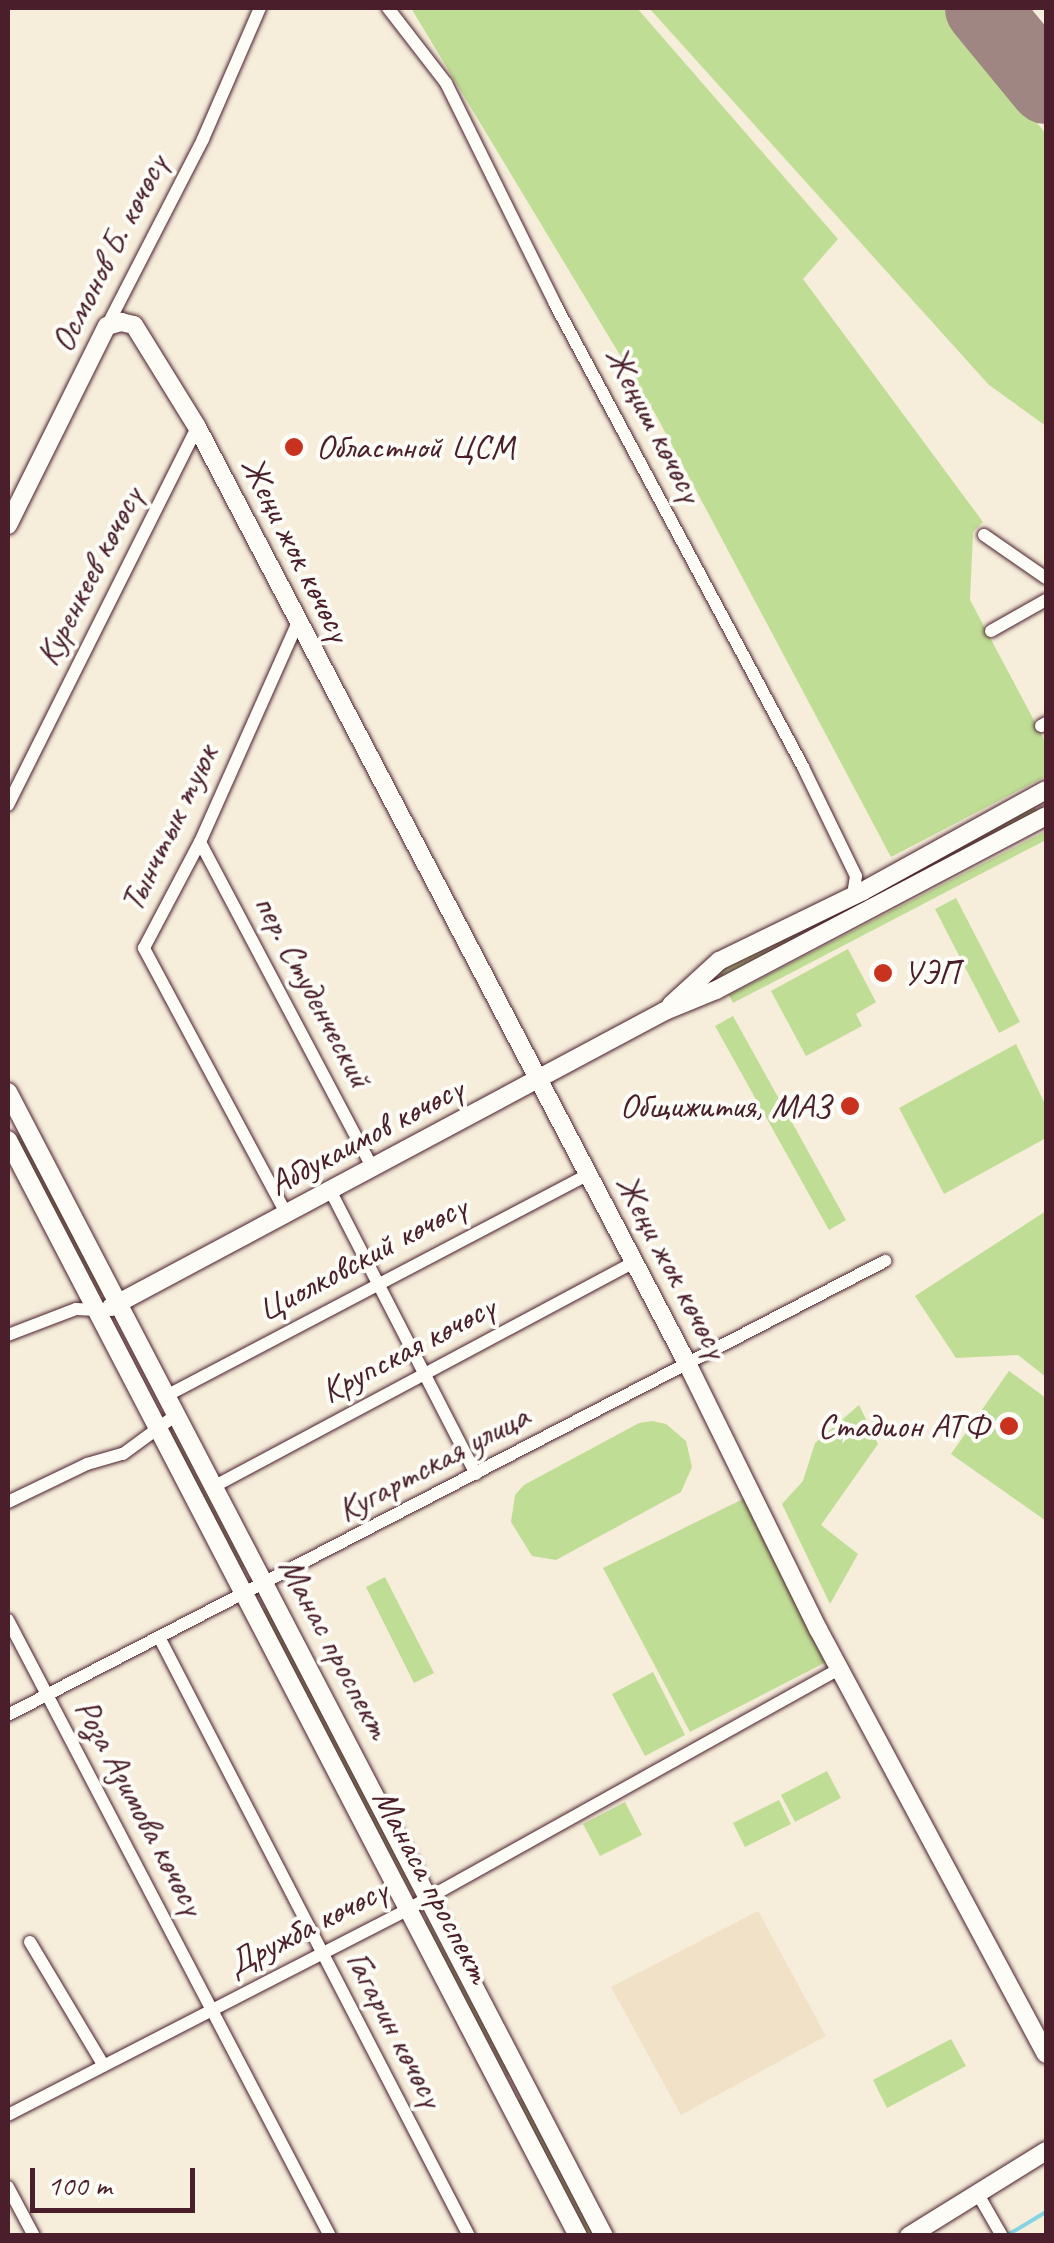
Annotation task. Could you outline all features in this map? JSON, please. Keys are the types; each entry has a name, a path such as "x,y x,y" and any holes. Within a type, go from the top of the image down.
{"main road":[{"name":"Жеңи жок көчөсү","path":"108,326 122,322 142,332 197,428 687,1363 840,1669 1046,2054"},
{"name":"Осмонов Б. көчөсү","path":"8,525 108,326"},
{"name":"Абдукаимов көчөсү","path":"665,1011 719,961 1044,803"},
{"name":"Абдукаимов көчөсү","path":"96,1310 120,1305 665,1011 716,990 1044,803"},
{"name":"Манас проспект","path":"8,1092 604,2236"},
{"path":"8,1137 25,1125"},
{"name":"Манаса проспект","path":"8,1137 578,2236"},
{"path":"909,2236 1046,2152"}],"street":[{"name":"Осмонов Б. көчөсү","path":"108,326 204,140 260,8"},
{"name":"Жеңиш көчөсү","path":"388,8 446,83 556,304 856,876"},
{"name":"Куренкеев көчөсү","path":"8,806 197,428"},
{"path":"984,535 1046,578"},
{"path":"992,631 1046,600"},
{"name":"Тынчтык туюк","path":"287,1215 144,948 200,842 298,622"},
{"name":"пер. Студенческий","path":"200,842 374,1168"},
{"path":"853,896 856,876 879,882"},
{"name":"Циолковский көчөсү","path":"166,1396 587,1175"},
{"path":"331,1192 476,1474"},
{"name":"Кугартская улица","path":"8,1714 886,1261"},
{"name":"Крупская көчөсү","path":"213,1487 632,1263"},
{"path":"8,1335 76,1309 96,1310"},
{"path":"8,1502 87,1464 123,1454 176,1415"},
{"name":"Роза Азимова көчөсү","path":"8,1620 330,2236"},
{"name":"Гагарин көчөсү","path":"159,1637 469,2236"},
{"name":"Дружба көчөсү","path":"8,2116 408,1909 840,1669"},
{"path":"30,1942 104,2066"},
{"path":"503,2092 524,2082"},
{"path":"8,2186 34,2236"},
{"path":"979,2196 1002,2236"}],"shaded area":[{"path":"758,1911 826,2036 681,2115 611,1987"}],"green space":[{"path":"411,8 637,8 838,239 803,279 983,522 973,532 970,600 1046,743 1046,776 891,857 656,415"},
{"path":"649,8 943,8 1046,134 1046,426 989,385"},
{"path":"1033,806 1039,812 725,979 719,975 721,968"},
{"path":"1046,831 1046,840 733,1003 729,995"},
{"path":"956,898 1020,1022 999,1033 935,909"},
{"path":"848,949 876,1002 856,1014 862,1026 806,1056 771,991"},
{"path":"733,1016 846,1220 829,1230 715,1026"},
{"path":"1016,1044 1046,1106 1046,1138 944,1194 899,1108"},
{"path":"19,1135 103,1292 100,1294 16,1138"},
{"path":"1046,1211 1046,1377 1018,1355 956,1358 915,1296"},
{"name":"Стадион АТФ","path":"1009,1371 1046,1398 1046,1521 951,1454"},
{"path":"859,1405 878,1444 821,1525 858,1554 830,1604 782,1504 803,1481 815,1443"},
{"path":"639,1423 666,1424 686,1441 692,1467 681,1492 556,1560 532,1556 511,1522 515,1495 524,1485"},
{"path":"171,1428 244,1566 243,1570 168,1430"},
{"path":"745,1498 832,1659 690,1732 603,1568"},
{"path":"385,1577 434,1673 414,1683 366,1587"},
{"path":"267,1608 414,1887 412,1894 260,1613"},
{"path":"653,1672 685,1735 645,1756 612,1694"},
{"path":"827,1771 841,1798 795,1822 781,1795"},
{"path":"779,1800 791,1824 745,1847 733,1823"},
{"path":"625,1802 642,1835 600,1856 583,1824"},
{"path":"427,1919 510,2074 508,2077 422,1924"},
{"path":"951,2039 966,2066 887,2108 873,2080"},
{"path":"521,2098 595,2235 584,2235 516,2101"}],"waterway":[{"path":"1006,2236 1046,2212"}],"runway":[{"path":"982,8 1046,86"}],"place":[{"name":"Областной ЦСМ","path":"294,447"},
{"name":"УЭП","path":"883,973"},
{"name":"Общижития, МАЗ","path":"850,1106"},
{"name":"Стадион АТФ","path":"1009,1426"}]}
